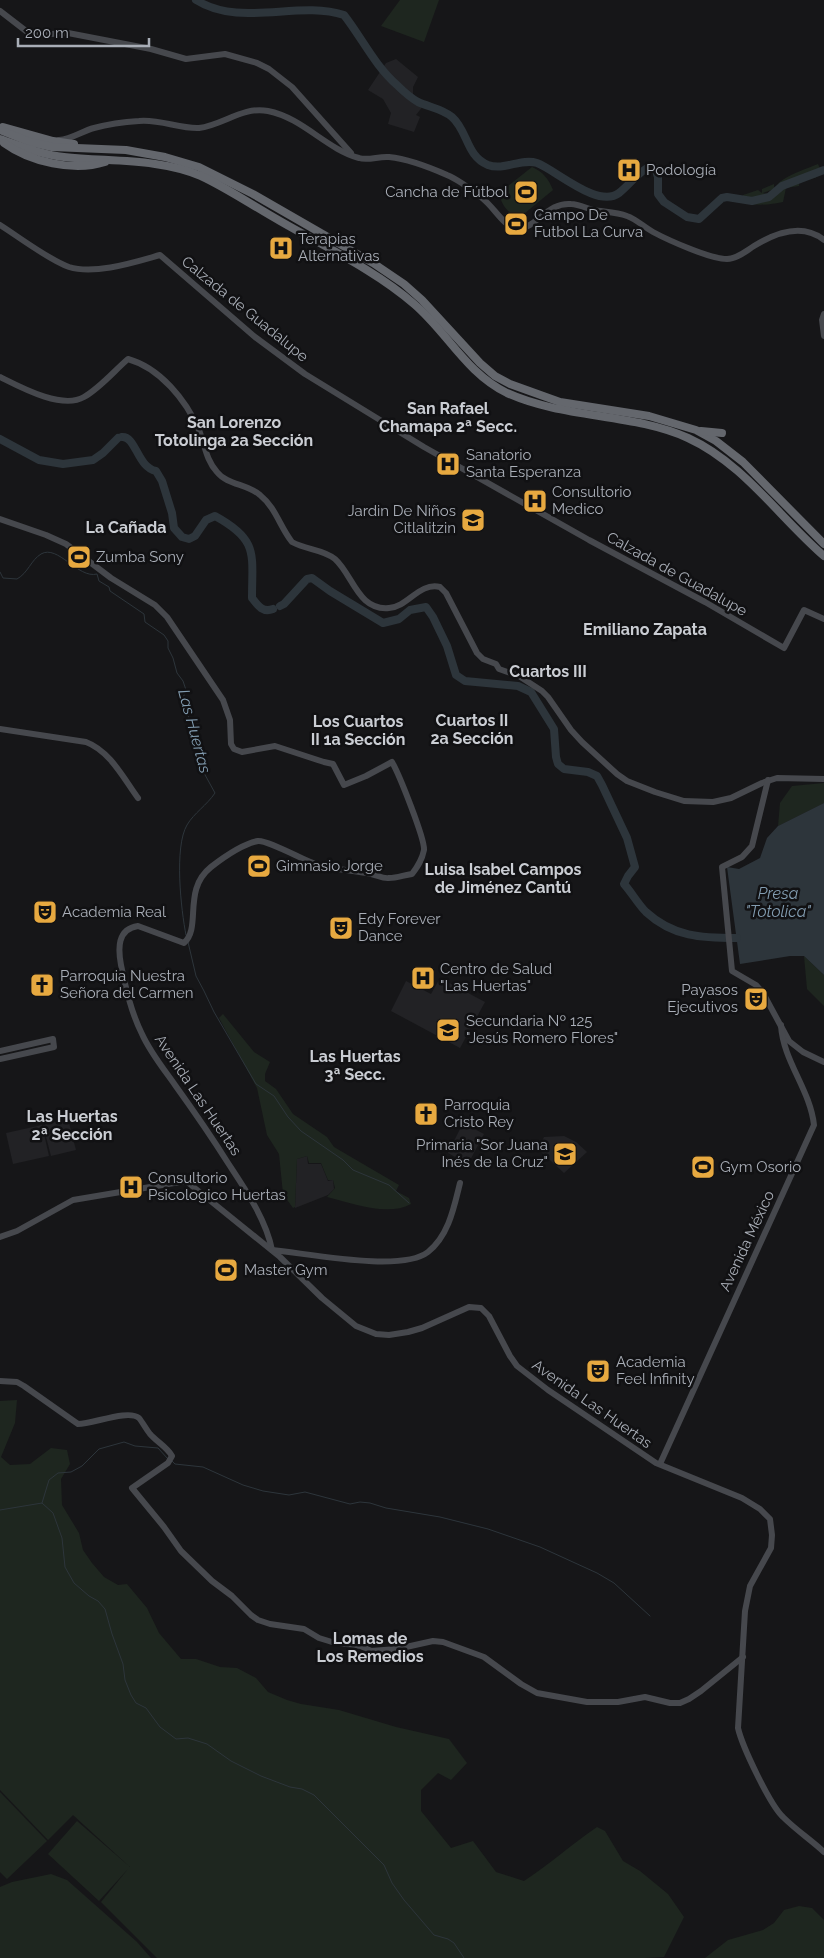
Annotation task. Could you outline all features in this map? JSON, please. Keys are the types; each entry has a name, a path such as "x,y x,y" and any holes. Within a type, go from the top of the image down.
{"highway":[{"path":"0,129 7,128 50,140 90,148"},
{"path":"0,129 30,142 52,147 126,150 165,157 200,167 253,194 404,284 422,300 480,363 495,376 510,384 560,402 649,416 696,430 722,433"},
{"path":"0,140 26,156 58,164 93,165 111,160 167,166 201,176 398,291 417,307 474,370 492,384 523,399 562,410 648,426 688,438 709,450 742,475 824,556"},
{"path":"696,430 716,441 744,462 773,494 824,544"},
{"path":"767,501 782,514 787,513 773,494"},
{"path":"807,541 791,524 791,520 796,519 814,534"}],"street":[{"path":"0,11 26,31 35,35 68,33 151,49 186,59 225,54 270,68 292,87 353,156"},
{"path":"50,140 73,137 86,130 103,126 142,120 156,120 198,128 209,126 240,113 260,110 277,113 292,120 339,150 360,159 388,157 411,162 448,175 483,198 506,224 518,230 525,228 543,214 560,205 571,204 626,216 663,237 720,259 730,259 740,255 773,235 790,231 808,231 824,239"},
{"path":"73,137 82,145"},
{"name":"Calzada de Guadalupe","path":"0,225 70,267 90,269 160,255 255,337 305,374 424,447 589,540 718,609 784,648 804,610 824,619"},
{"path":"824,314 822,320 824,336"},
{"path":"0,377 31,393 53,398 76,400 84,398 128,359 143,364 155,373 177,396 196,425 206,454 218,474 226,480 256,491 273,508 290,540 323,552 334,559 356,591 367,602 377,607 395,607 421,590 433,586 440,587 446,593 480,656 496,664 496,667 502,671 519,676 542,691 582,742 627,781 684,801 714,802 731,798 768,780 777,778 824,778"},
{"name":"Avenida Las Huertas","path":"0,519 66,544 112,578 156,605 167,617 223,700 230,720 231,744 237,751 242,752 275,746 333,764 344,785 392,762 401,777 424,847 422,861 412,874 387,879 373,874 319,865 260,841 246,844 211,867 199,881 193,904 192,928 187,940 180,943 142,926 132,927 121,938 118,947 127,995 142,1035 231,1168 266,1228 272,1250 336,1310 356,1326 376,1334 389,1335 416,1331 469,1307 481,1308 489,1316 517,1366 548,1390 656,1464 742,1498 760,1509 770,1519 771,1548 750,1586 745,1611 743,1657"},
{"path":"0,729 86,742 94,745 107,756 138,798"},
{"path":"768,780 752,846 742,857 725,864 722,870 732,971 756,985 763,993 789,1041 795,1048 824,1062"},
{"name":"Avenida México","path":"660,1464 814,1124 806,1091 788,1057 782,1037 781,1025"},
{"path":"0,1051 53,1039 54,1047 0,1059"},
{"path":"0,1237 17,1231 73,1200 183,1181 192,1185 272,1250 364,1260 395,1261 421,1256 438,1242 447,1227 460,1183"},
{"path":"0,1381 17,1382 78,1424 133,1415 138,1418 151,1435 170,1452 168,1462 132,1488 181,1551 212,1582 232,1596 258,1620 270,1624 304,1628 319,1638 361,1646 371,1651 397,1649 432,1641 443,1642 484,1657 521,1684 537,1693 587,1702 618,1702 644,1697 670,1703 680,1702 689,1699 701,1691 743,1657"},
{"path":"743,1657 738,1728 740,1738 781,1816 824,1852"}],"shaded area":[{"path":"400,0 439,0 424,42 381,26"},
{"path":"396,59 418,77 413,87 413,98 423,106 416,115 420,117 414,132 388,124 391,113 383,99 368,90 386,63"},
{"path":"818,164 822,173 815,178 799,180 799,186 786,188 783,202 762,205 741,202 743,195 758,190 762,193 762,189 774,184 774,189 763,193 767,194 774,190 785,178"},
{"name":"Cancha de Fútbol","path":"532,167 545,176 553,190 519,218 506,208 499,193"},
{"path":"824,783 824,803 778,826 780,803 792,786"},
{"path":"804,956 824,975 824,1006 807,989"},
{"name":"Secundaria Nº 125 \"Jesús Romero Flores\"","path":"440,978 485,1002 460,1048 391,1011 406,981 431,994"},
{"path":"223,1014 254,1052 270,1062 265,1074 265,1081 276,1089 293,1114 327,1137 334,1147 399,1185 396,1191 409,1198 411,1204 402,1208 380,1209 327,1197 335,1188 333,1180 328,1180 321,1163 309,1163 307,1156 297,1159 295,1207 293,1208 283,1194 279,1154 267,1135 257,1088 219,1018"},
{"path":"68,1119 76,1150 51,1156 43,1125"},
{"path":"463,1123 484,1134 468,1164 448,1153"},
{"path":"42,1125 49,1156 13,1164 6,1133"},
{"name":"Primaria \"Sor Juana Inés de la Cruz\"","path":"564,1136 576,1142 587,1152 564,1173 538,1149 544,1137"},
{"path":"307,1156 308,1164 321,1164 328,1181 333,1180 334,1189 328,1195 295,1208 297,1159"},
{"path":"17,1400 15,1423 1,1457 10,1465 30,1464 51,1448 67,1450 70,1464 61,1479 62,1505 79,1533 83,1550 104,1577 118,1585 127,1584 147,1608 159,1633 181,1659 196,1659 220,1667 237,1668 256,1678 268,1692 287,1700 339,1710 396,1727 449,1739 467,1763 451,1780 438,1773 421,1790 421,1811 451,1848 473,1841 496,1872 524,1881 597,1827 605,1831 623,1861 640,1871 668,1894 684,1917 664,1957 157,1958 101,1902 128,1869 99,1901 48,1854 77,1821 130,1867 73,1815 48,1840 0,1790 0,1401"},
{"path":"0,1792 47,1841 7,1879 0,1872"},
{"path":"51,1874 67,1880 137,1942 151,1958 0,1958 0,1887 12,1882"},
{"path":"799,1906 812,1908 824,1920 824,1958 705,1958 728,1940 763,1930 774,1923 784,1910"}],"water":[{"name":"Presa \"Totolica\"","path":"824,803 824,975 804,956 790,956 740,964 727,867 739,869 760,858 767,838 778,826"}],"waterway":[{"path":"196,0 213,8 231,12 308,10 344,15 375,61 389,77 415,100 452,117 461,129 471,150 481,161 488,165 500,167 525,162 537,163 577,187 600,196 610,197 619,193 647,168 655,168 658,177 658,194 664,202 687,217 699,219 722,198 752,201 769,197 782,186 824,170"},
{"path":"122,437 131,441 145,464 156,471 162,481 172,513 174,528 182,537 189,539 195,536 206,520 215,516 239,533 246,541 252,559 252,598 264,609 273,609"},
{"path":"0,439 39,460 63,464 93,460 118,438"},
{"name":"Las Huertas","path":"0,572 3,578 17,579 41,554 48,552 54,554 83,572 97,574 99,581 109,587 110,591 144,614 145,622 164,635 168,641 168,648 177,673 183,681 186,690 183,698 190,722 200,737 204,773 215,793 190,821 183,835 180,879 186,935"},
{"path":"280,606 307,579 312,578 383,623 399,619 410,610 426,607 447,646 456,675 465,681 518,686 531,692 554,729 558,764 564,769 588,772 597,776 627,838 635,867 624,884 640,906 656,920 677,931 700,936 737,938"},
{"name":"Las Huertas","path":"188,942 196,976 214,1012 256,1084 274,1096 288,1117 301,1131 343,1160 353,1170 389,1185 409,1203"},
{"path":"42,1503 49,1480 58,1473 71,1472 82,1466 99,1449 124,1442 135,1446 158,1448 168,1459"},
{"path":"172,1461 175,1464 203,1467 243,1485 263,1491 289,1495 305,1492 350,1504 370,1503 488,1529 540,1547 597,1573 614,1583 650,1616"},
{"path":"0,1510 42,1503 53,1513 62,1538 65,1567 74,1583 98,1601 105,1609 131,1695 136,1703 146,1708 160,1727 176,1739 188,1738 207,1744 231,1761 261,1776 290,1787 302,1789 314,1795 384,1865 392,1883 404,1900 434,1935 454,1943 464,1958"}],"place":[{"name":"Podología","path":"629,170"},
{"name":"Cancha de Fútbol","path":"526,192"},
{"name":"Campo De Futbol La Curva","path":"516,224"},
{"name":"Terapias Alternativas","path":"281,248"},
{"name":"Sanatorio Santa Esperanza","path":"448,464"},
{"name":"Consultorio Medico","path":"535,501"},
{"name":"Jardin De Niños Citlalitzin","path":"473,520"},
{"name":"Zumba Sony","path":"79,557"},
{"name":"Gimnasio Jorge","path":"259,866"},
{"name":"Academia Real","path":"45,912"},
{"name":"Edy Forever Dance","path":"341,928"},
{"name":"Centro de Salud \"Las Huertas\"","path":"423,978"},
{"name":"Parroquia Nuestra Señora del Carmen","path":"42,985"},
{"name":"Payasos Ejecutivos","path":"756,999"},
{"name":"Secundaria Nº 125 \"Jesús Romero Flores\"","path":"448,1030"},
{"name":"Parroquia Cristo Rey","path":"426,1114"},
{"name":"Primaria \"Sor Juana Inés de la Cruz\"","path":"565,1154"},
{"name":"Gym Osorio","path":"703,1167"},
{"name":"Consultorio Psicologico Huertas","path":"131,1187"},
{"name":"Master Gym","path":"226,1270"},
{"name":"Academia Feel Infinity","path":"598,1371"}],"district":[{"name":"San Rafael Chamapa 2ª Secc.","path":"448,417"},
{"name":"San Lorenzo Totolinga 2a Sección","path":"234,431"},
{"name":"La Cañada","path":"126,527"},
{"name":"Emiliano Zapata","path":"645,629"},
{"name":"Cuartos III","path":"548,671"},
{"name":"Cuartos II 2a Sección","path":"472,729"},
{"name":"Los Cuartos II 1a Sección","path":"358,730"},
{"name":"Luisa Isabel Campos de Jiménez Cantú","path":"503,878"},
{"name":"Las Huertas 3ª Secc.","path":"355,1065"},
{"name":"Las Huertas 2ª Sección","path":"72,1125"},
{"name":"Lomas de Los Remedios","path":"370,1647"}]}
